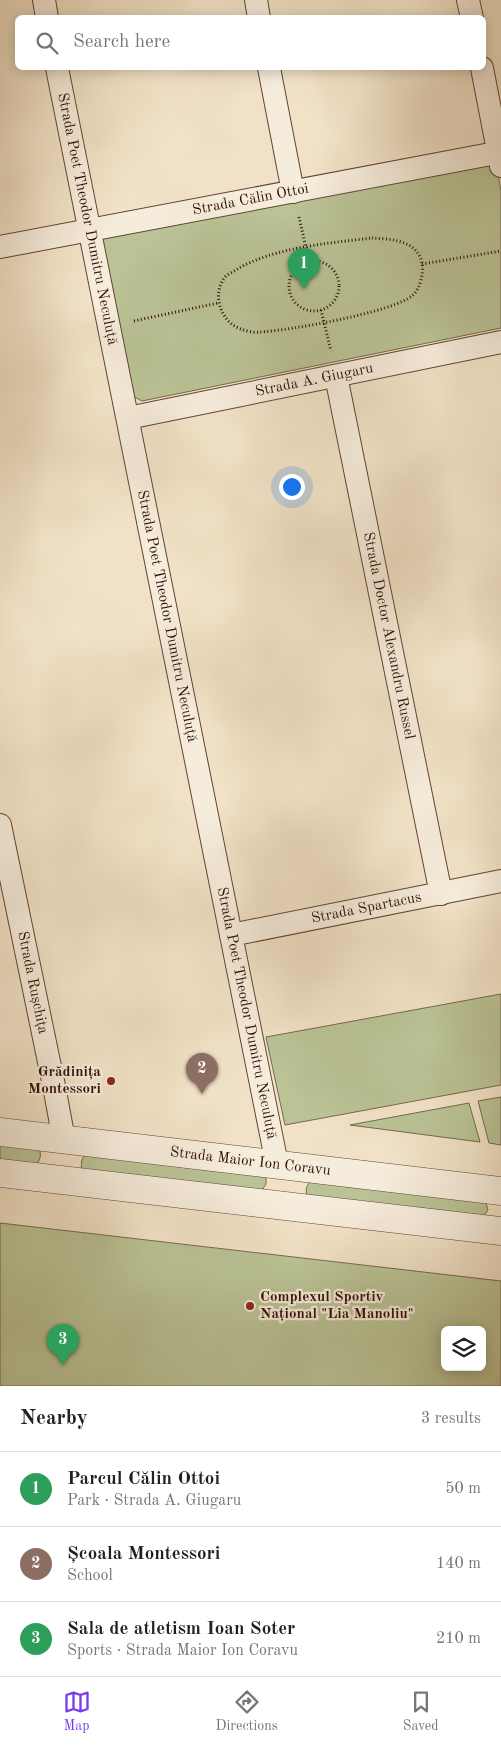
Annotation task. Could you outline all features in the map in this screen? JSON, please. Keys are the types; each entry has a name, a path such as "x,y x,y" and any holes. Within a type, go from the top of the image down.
{"street":[{"path":"44,0 46,15"},
{"path":"256,0 258,15"},
{"path":"468,0 471,15"},
{"name":"Strada Poet Theodor Dumitru Neculuță","path":"57,70 277,1164"},
{"path":"269,70 293,192"},
{"path":"482,70 500,157"},
{"name":"Strada Călin Ottoi","path":"0,247 293,192 500,157"},
{"name":"Strada A. Giugaru","path":"128,418 501,342"},
{"name":"Strada Doctor Alexandru Russel","path":"336,376 441,894"},
{"name":"Strada Rușchița","path":"0,825 8,903 64,1140"},
{"name":"Strada Spartacus","path":"231,935 501,881"},
{"name":"Strada Maior Ion Coravu","path":"0,1132 501,1191"},
{"path":"60,1180 64,1140"},
{"path":"272,1205 277,1164"},
{"path":"0,1173 501,1231"}],"path":[{"path":"293,192 309,261"},
{"path":"372,238 389,239 405,243 416,251 422,264 421,281 415,294 403,302 376,311 324,322 257,332 240,329 226,320 218,303 219,288 227,276 241,267 263,258 305,247 372,238"},
{"path":"422,264 501,251"},
{"path":"309,261 321,261 329,265 339,279 338,296 333,304 326,309 305,310 296,304 290,294 289,284 291,275 297,268 309,261"},
{"path":"109,326 218,303"},
{"path":"321,310 336,376"}],"green space":[{"path":"482,160 497,168 501,191 501,328 142,401 127,393 98,249 108,231"},
{"path":"501,994 501,1085 285,1125 266,1037"},
{"path":"501,1097 501,1145 489,1143 478,1101"},
{"path":"469,1103 480,1142 350,1125"},
{"path":"0,1140 40,1151 39,1161 35,1166 0,1165"},
{"path":"86,1153 262,1173 266,1178 266,1184 260,1193 83,1172 81,1162"},
{"path":"313,1179 485,1200 488,1210 482,1219 309,1198 306,1188"},
{"name":"Complexul Sportiv Național \"Lia Manoliu\"","path":"0,1223 501,1281 501,1386 0,1386"}],"place":[{"name":"Parcul Călin Ottoi","path":"304,289"},
{"name":"Grădinița Montessori","path":"111,1081"},
{"name":"Școala Montessori","path":"202,1094"},
{"name":"Complexul Sportiv Național \"Lia Manoliu\"","path":"250,1306"},
{"name":"Sala de atletism Ioan Soter","path":"63,1365"}]}
